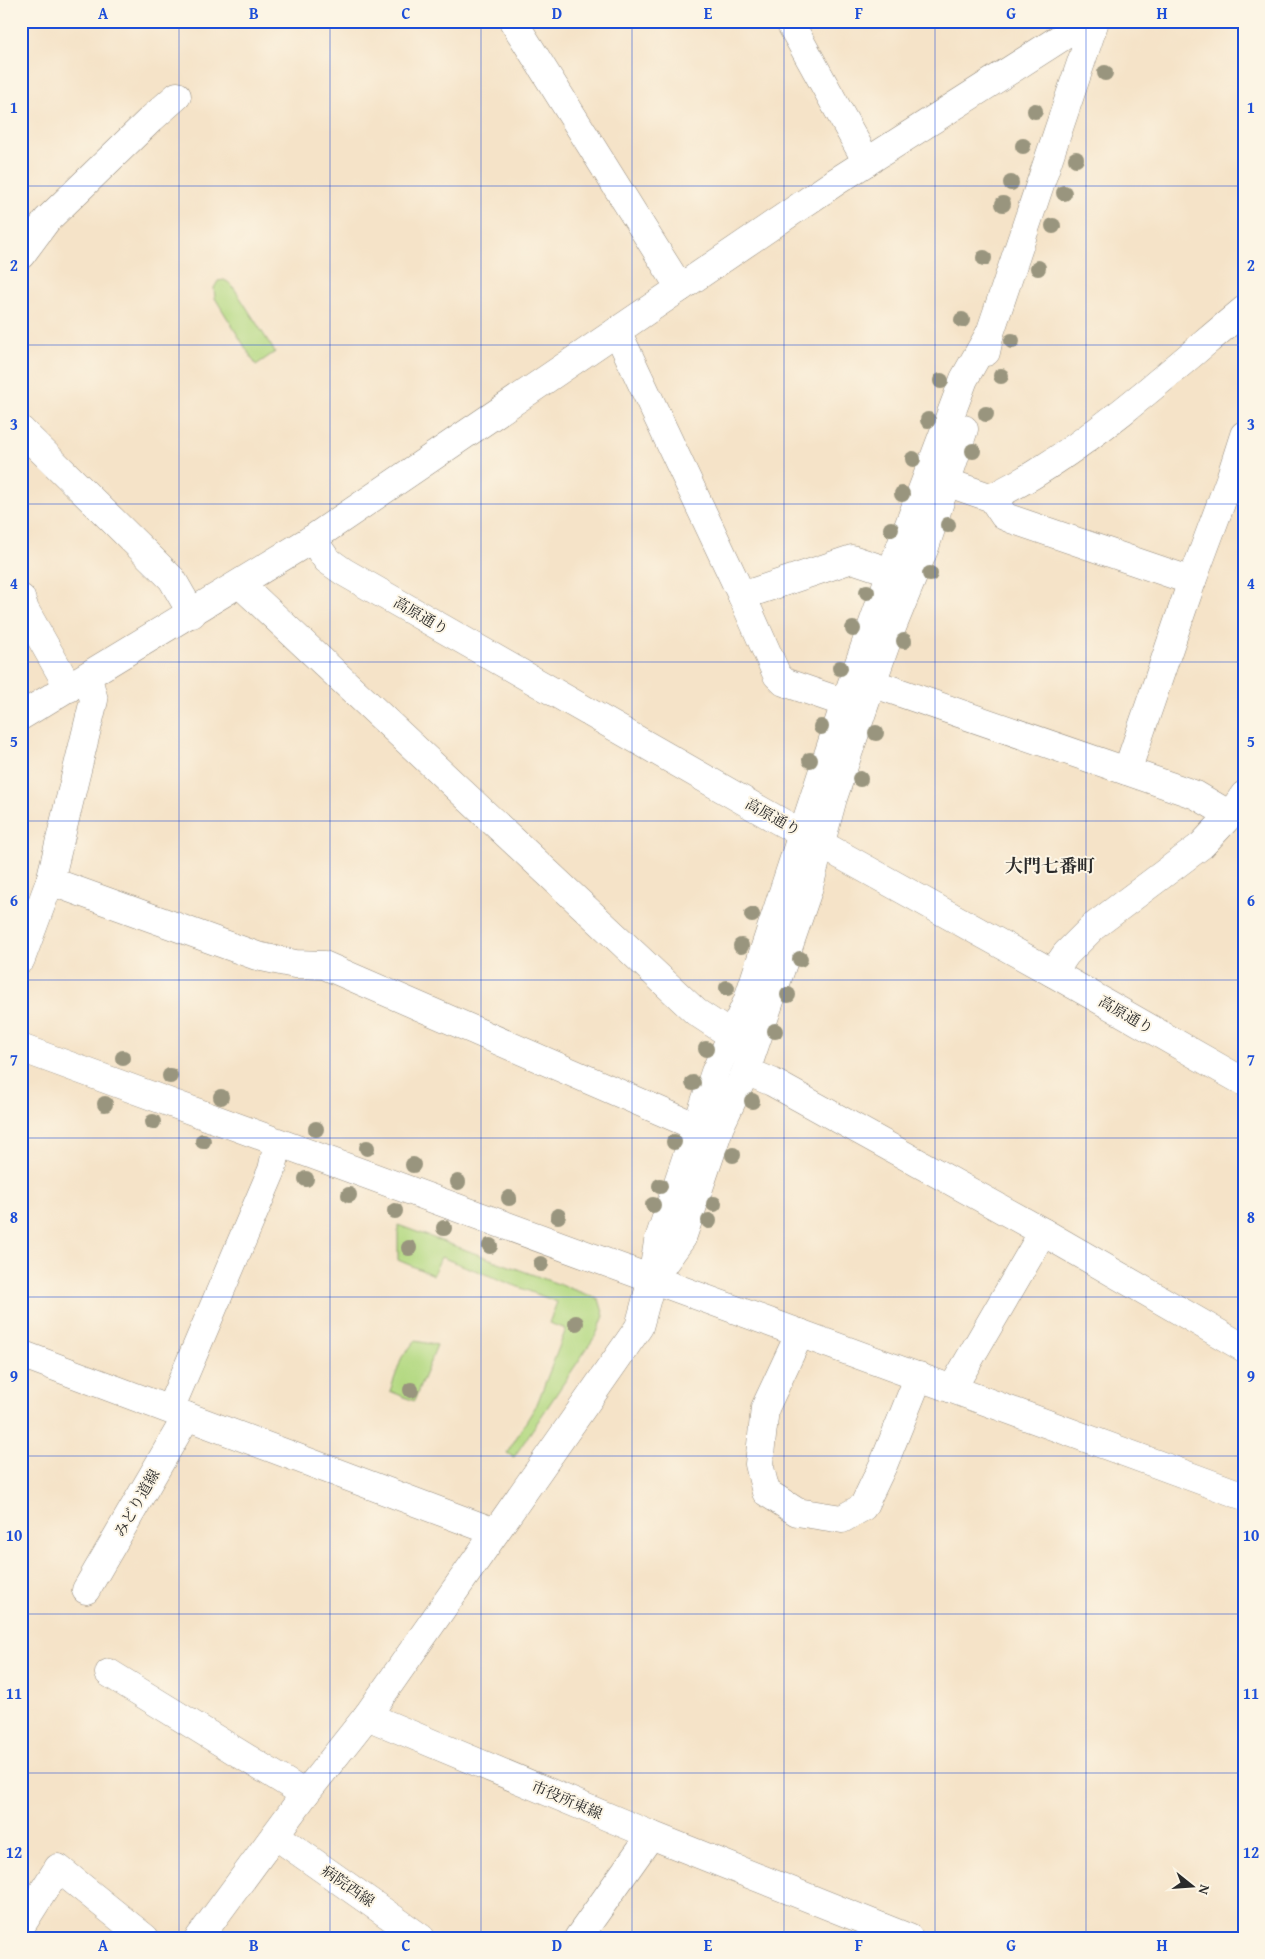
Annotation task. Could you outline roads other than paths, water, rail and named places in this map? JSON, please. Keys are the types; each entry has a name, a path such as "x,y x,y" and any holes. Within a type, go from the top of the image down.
{"street":[{"path":"513,21 680,288"},
{"path":"789,21 867,162"},
{"path":"21,716 192,614 312,539 617,330 867,162 1087,21"},
{"path":"652,1279 682,1238 720,1126 746,1071 808,890 812,838 831,806 889,634 924,547 979,384 990,333 1095,21"},
{"path":"21,255 47,220 177,96"},
{"path":"992,498 1036,473 1073,447 1148,390 1244,310"},
{"path":"617,330 778,675 784,682 845,703"},
{"path":"199,1938 305,1794 367,1716 639,1327 652,1279 658,1242 715,1072 747,1002 812,838 845,703 891,572 964,379 990,333"},
{"path":"21,430 172,579 192,614"},
{"path":"1127,771 1192,581 1237,481 1244,436"},
{"path":"946,482 992,498 1004,516 1011,519 1192,581"},
{"name":"高原通り","path":"312,539 327,560 344,572 1244,1082"},
{"path":"742,596 852,558 891,572"},
{"path":"240,584 696,1012 731,1035"},
{"path":"21,598 25,610 78,683 94,700 50,881 21,959"},
{"path":"872,683 1196,795 1237,805 1202,845 1093,928 1066,954 1053,973"},
{"path":"50,881 257,956 295,964 324,965 697,1127"},
{"path":"21,1048 1244,1496"},
{"path":"746,1071 772,1082 1042,1232 1244,1348"},
{"name":"みどり道線","path":"86,1590 179,1412 272,1170 278,1143"},
{"path":"952,1389 1042,1232"},
{"path":"800,1333 765,1408 759,1464 766,1492 797,1512 842,1519 863,1506 884,1463 918,1376"},
{"path":"21,1354 495,1532"},
{"path":"109,1673 305,1794"},
{"name":"市役所東線","path":"367,1716 651,1835 909,1938"},
{"name":"病院西線","path":"275,1835 422,1938"},
{"path":"578,1938 651,1835"},
{"path":"21,1926 58,1868 145,1938"}],"district":[{"name":"大門七番町","path":"1050,866"}]}
